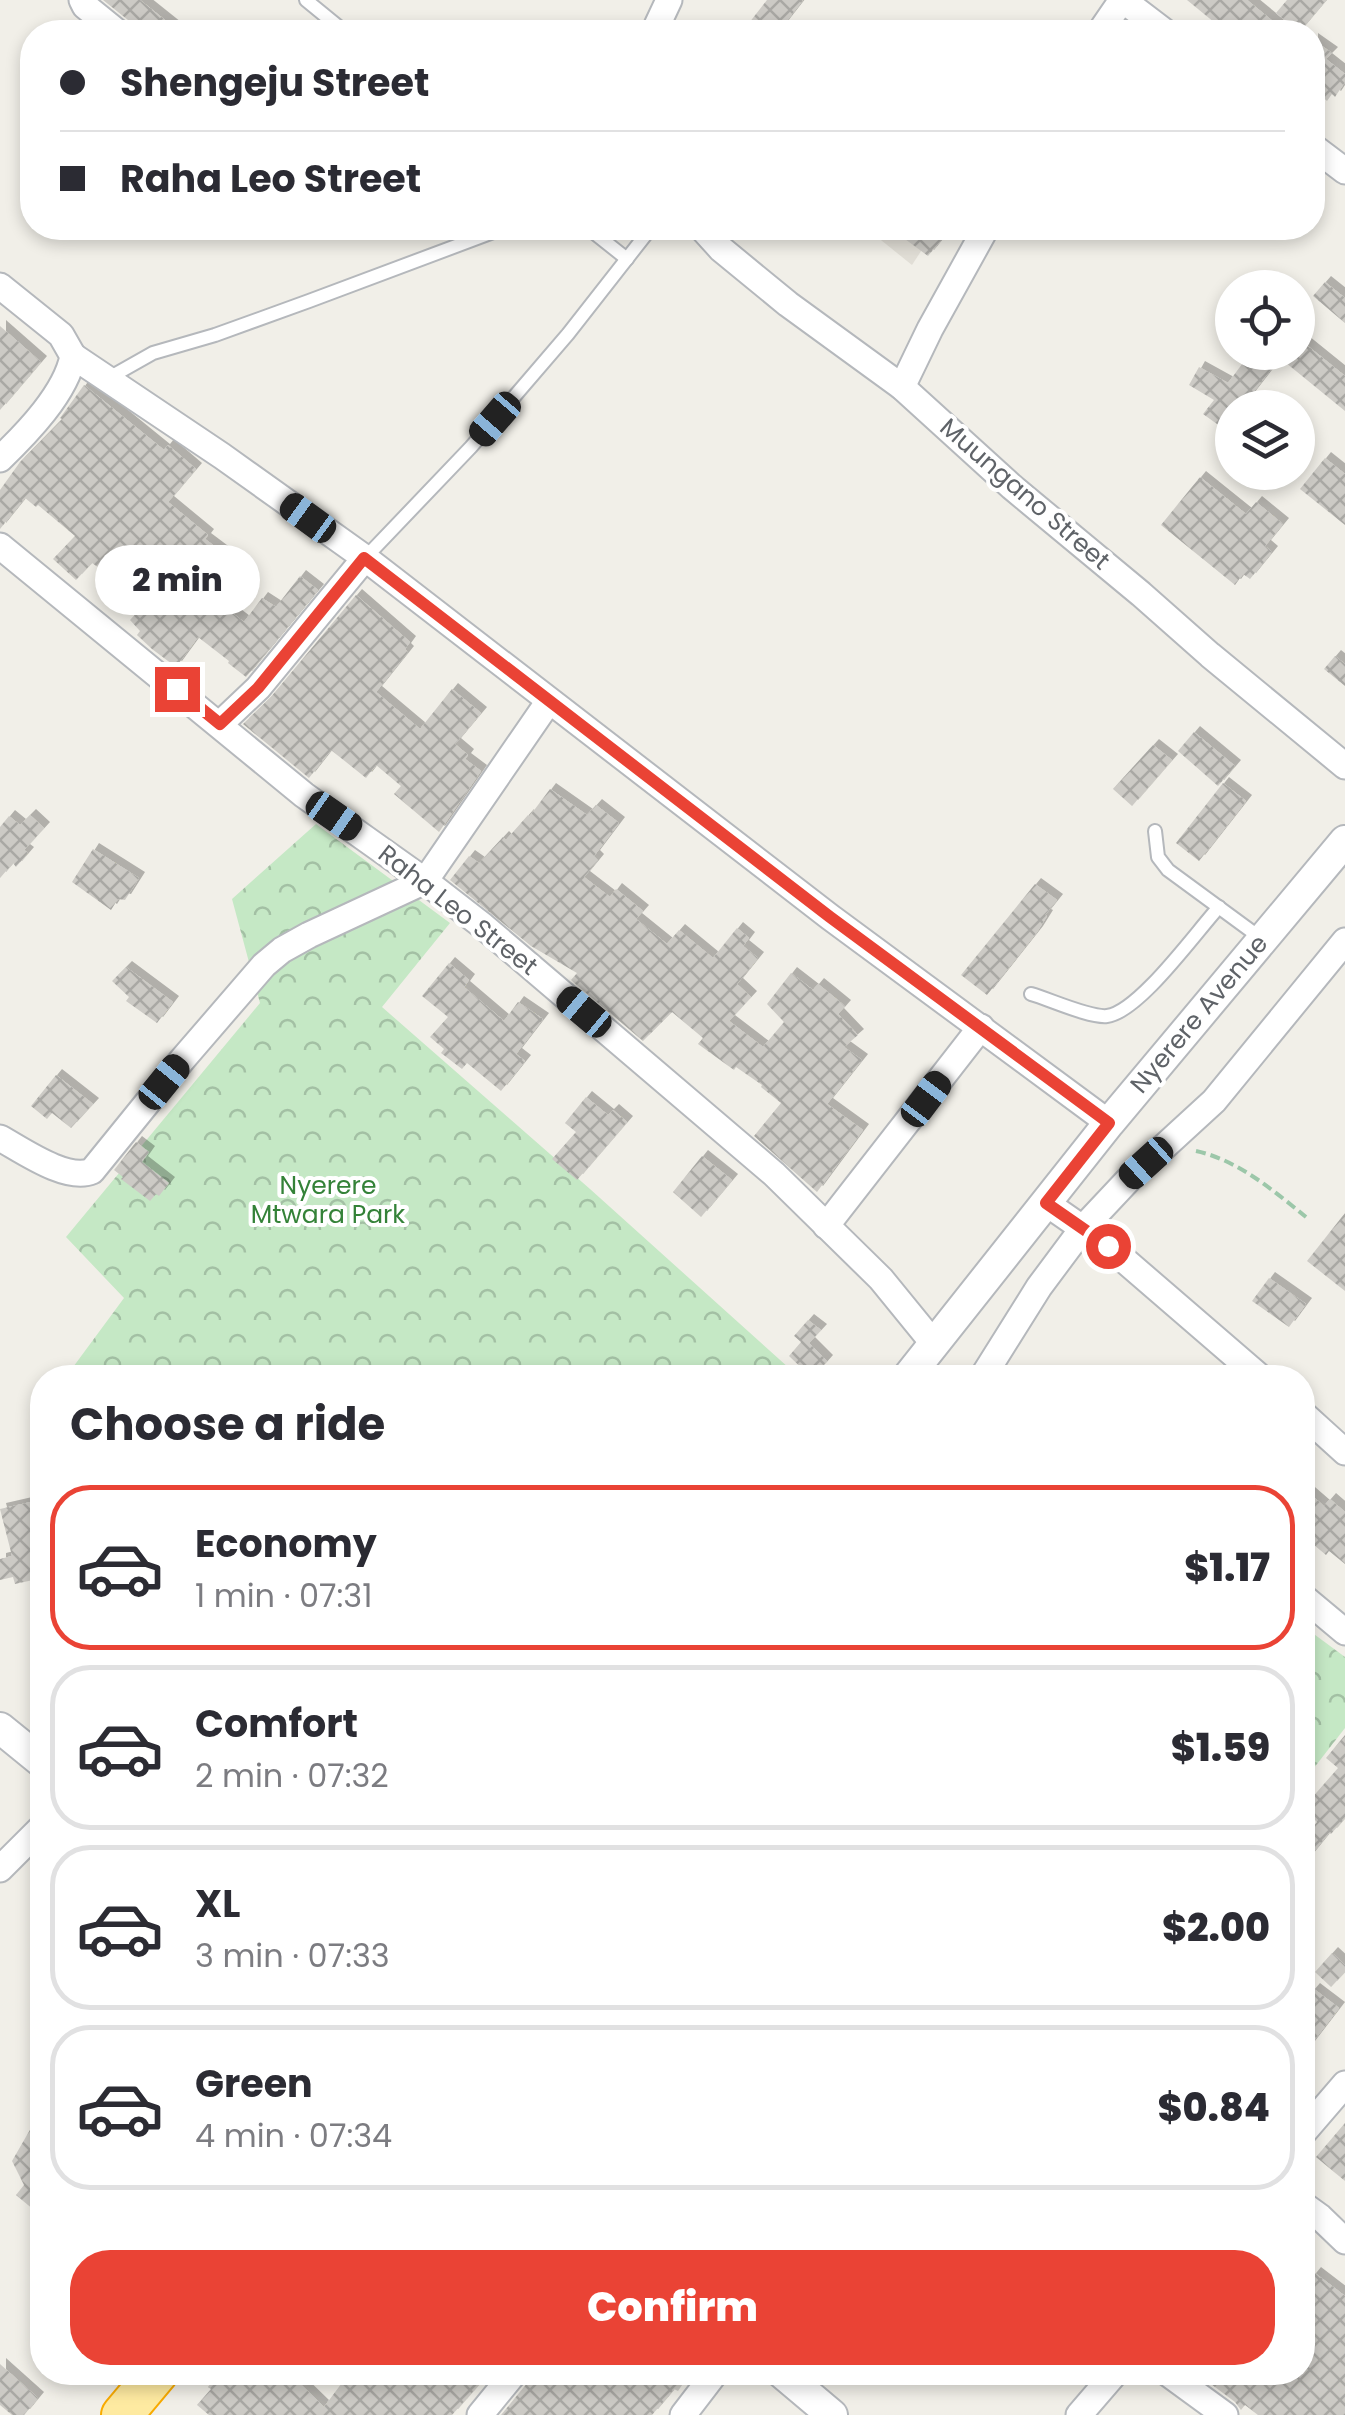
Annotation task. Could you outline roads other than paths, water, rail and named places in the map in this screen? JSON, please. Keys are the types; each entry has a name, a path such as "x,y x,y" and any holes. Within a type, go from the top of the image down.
{"highway":[{"path":"122,2415 147,2385"}],"street":[{"path":"82,0 103,20"},
{"path":"1122,0 1148,20"},
{"path":"1325,156 1345,171"},
{"name":"Muungano Street","path":"713,240 788,304 902,387 1012,487 1345,766"},
{"path":"902,387 979,240"},
{"path":"0,286 61,335 73,356 364,558 830,917 1109,1123"},
{"path":"0,459 52,399 70,372 73,356"},
{"name":"Raha Leo Street","path":"0,546 304,795 483,926 774,1174 881,1279 934,1344"},
{"path":"220,724 258,688 364,558"},
{"path":"0,1138 62,1170 84,1174 92,1171 264,965 309,935 425,882 549,701"},
{"name":"Nyerere Avenue","path":"917,1365 1109,1123 1345,842"},
{"path":"990,1365 1039,1287 1083,1228 1130,1178 1214,1102 1345,940"},
{"path":"826,1226 981,1027"},
{"path":"1046,1203 1108,1246 1245,1365"},
{"path":"1315,1425 1345,1452"},
{"path":"1315,1607 1345,1632"},
{"path":"0,1728 30,1752"},
{"path":"0,1869 30,1839"},
{"path":"1315,2119 1345,2084"},
{"path":"1315,2213 1345,2240"},
{"path":"480,2415 504,2385"},
{"path":"683,2415 706,2385"},
{"path":"796,2385 832,2415"},
{"path":"1079,2415 1105,2385"},
{"path":"1184,2385 1225,2415"}],"lane":[{"path":"306,0 330,20"},
{"path":"107,379 153,353 294,307 472,240"},
{"path":"603,240 627,259"},
{"path":"364,558 471,447 642,240"},
{"path":"1154,831 1158,857 1168,870 1262,940"},
{"path":"1031,994 1095,1014 1106,1016 1119,1011 1162,974 1219,907"}],"park label":[{"name":"Nyerere Mtwara Park","path":"328,1200"}]}
